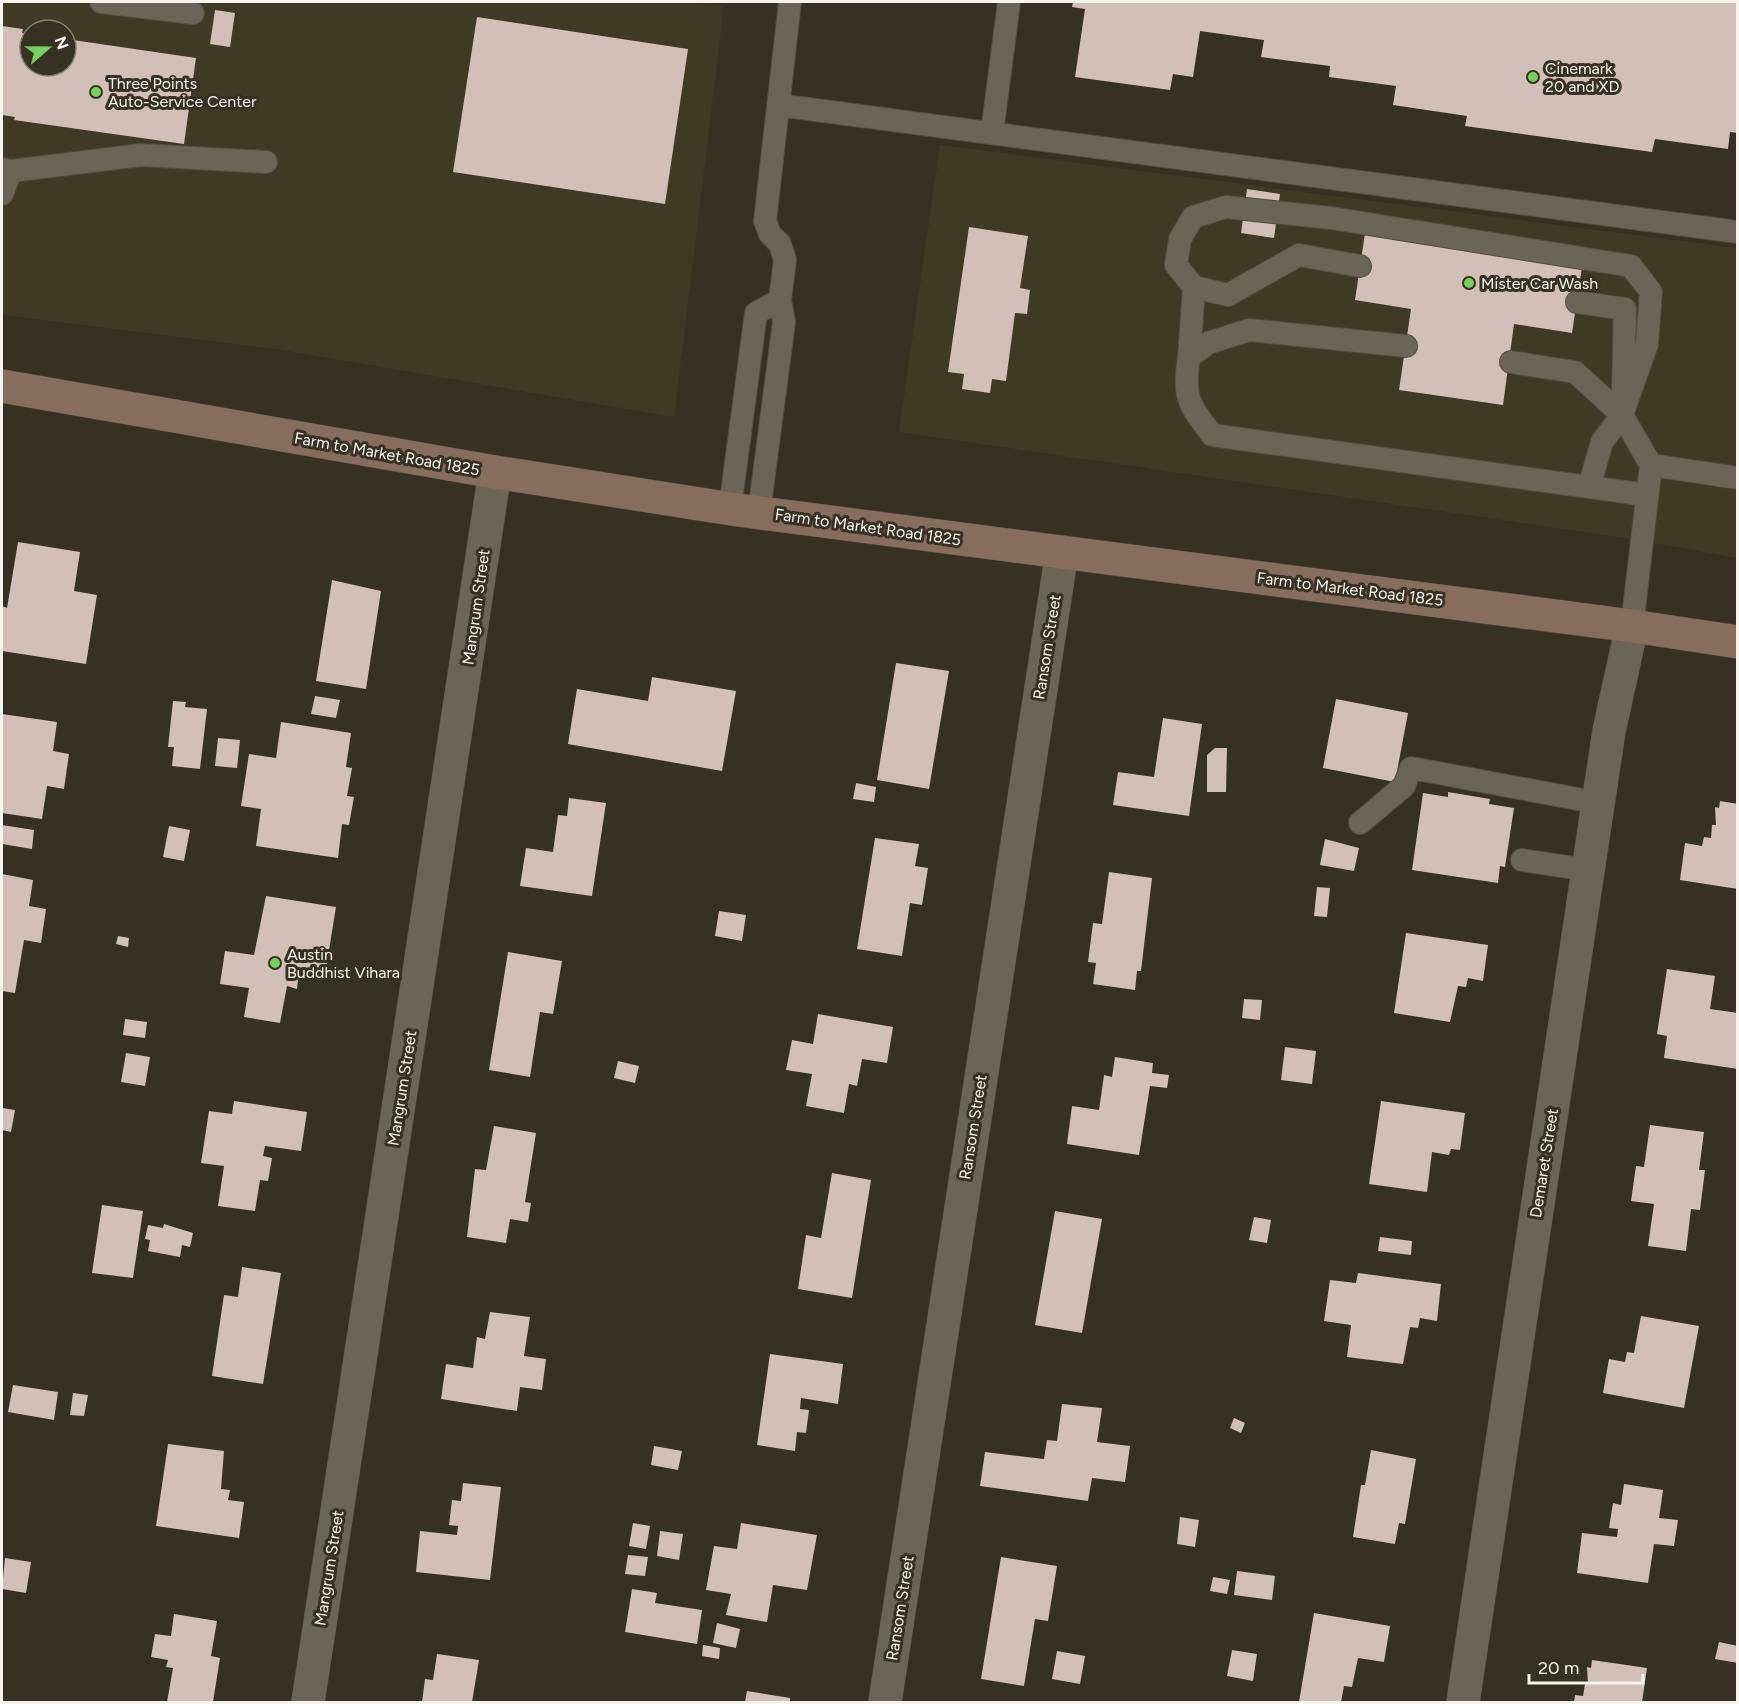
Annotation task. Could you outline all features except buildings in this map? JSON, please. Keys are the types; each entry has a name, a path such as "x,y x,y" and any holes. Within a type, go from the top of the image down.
{"main road":[{"name":"Farm to Market Road 1825","path":"2,386 495,472 744,510 1632,626 1737,642"}],"street":[{"name":"Mangrum Street","path":"308,1702 495,472"},
{"name":"Ransom Street","path":"885,1702 1062,552"},
{"name":"Demaret Street","path":"1463,1702 1609,731 1632,626"}],"lane":[{"path":"101,2 193,13"},
{"path":"744,510 756,313 780,300 785,260 780,244 770,234 765,220 790,2"},
{"path":"992,133 1009,2"},
{"path":"778,105 1737,232"},
{"path":"2,194 6,170 141,155 266,162"},
{"path":"1360,266 1299,255 1228,295 1194,287 1176,265 1180,239 1193,217 1226,207 1331,218 1631,266 1651,292 1647,344 1622,415 1602,442 1589,487"},
{"path":"1194,287 1186,376 1189,405 1212,435 1647,495"},
{"path":"1577,302 1624,309 1622,415"},
{"path":"1189,357 1208,343 1249,330 1406,346"},
{"path":"1511,362 1575,372 1622,415 1651,465 1632,626"},
{"path":"1651,465 1737,478"},
{"path":"1360,823 1404,786 1411,768 1599,803"},
{"path":"1522,860 1588,870"}],"shaded area":[{"path":"2,2 690,2 724,6 674,417 282,350 2,315"},
{"path":"940,145 1737,248 1737,558 1632,539 899,432"}],"place":[{"name":"Cinemark 20 and XD","path":"1533,77"},
{"name":"Three Points Auto-Service Center","path":"96,92"},
{"name":"Mister Car Wash","path":"1469,283"},
{"name":"Austin Buddhist Vihara","path":"275,963"}]}
